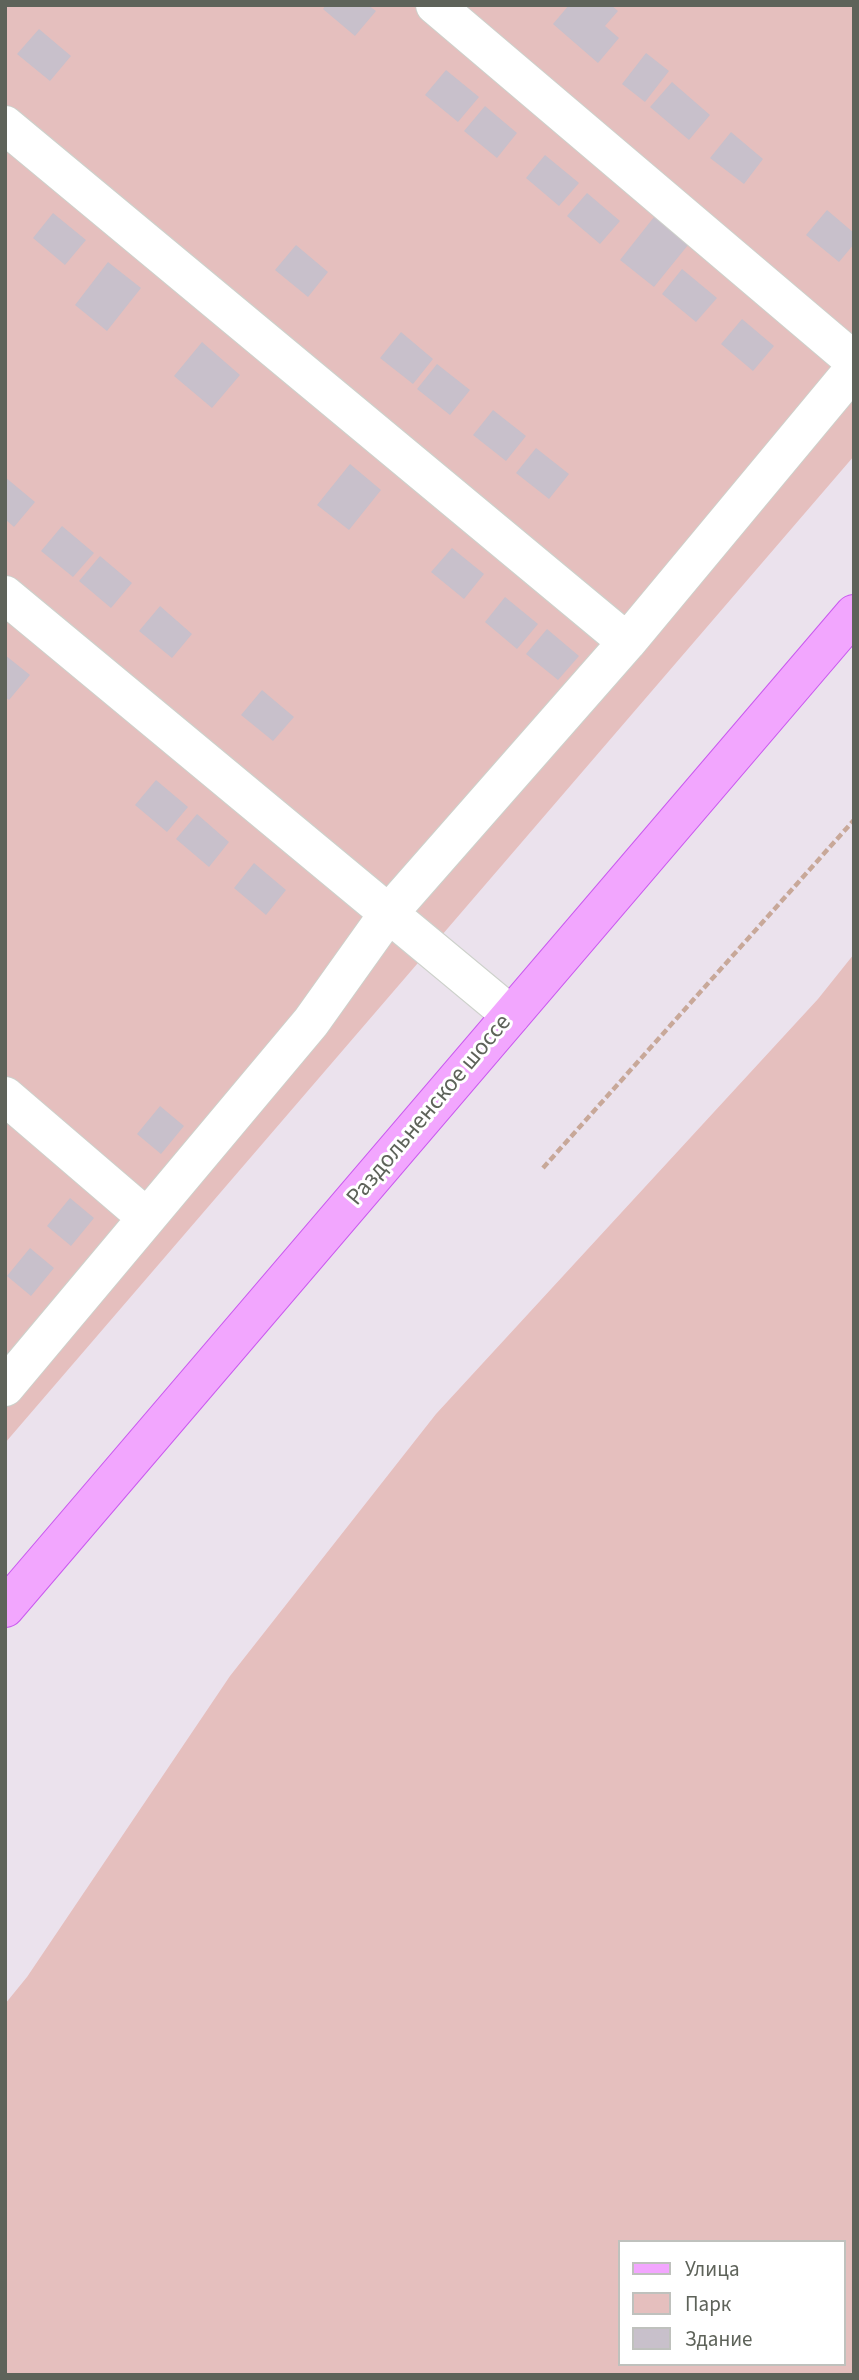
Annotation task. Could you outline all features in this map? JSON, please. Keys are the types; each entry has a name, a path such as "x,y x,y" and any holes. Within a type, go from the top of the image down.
{"main road":[{"name":"Раздольненское шоссе","path":"5,1608 854,614"}],"lane":[{"path":"435,5 854,361"},
{"path":"5,125 627,642"},
{"path":"5,1387 311,1022 388,914 627,642 854,369"},
{"path":"5,595 511,1015"},
{"path":"5,1096 146,1217"}],"path":[{"path":"543,1168 854,820"}],"green space":[{"path":"5,5 854,5 854,456 5,1443"},
{"path":"854,954 854,2375 5,2375 5,2004 27,1977 230,1676 436,1414 818,999"}],"building":[{"path":"326,5 368,5 376,11 355,36 323,9"},
{"path":"569,5 611,5 618,11 605,26 619,38 598,63 553,24"},
{"path":"39,29 71,56 50,81 17,54"},
{"path":"646,53 669,71 645,102 622,84"},
{"path":"446,70 479,97 458,122 425,95"},
{"path":"672,82 710,115 689,140 650,107"},
{"path":"485,106 517,133 497,158 464,131"},
{"path":"731,132 763,159 744,184 710,158"},
{"path":"545,155 579,183 559,206 526,178"},
{"path":"587,193 620,221 600,244 567,216"},
{"path":"827,210 854,233 854,244 839,262 806,235"},
{"path":"53,213 86,240 65,265 33,238"},
{"path":"654,217 688,245 654,287 620,260"},
{"path":"296,245 328,272 308,297 275,270"},
{"path":"108,262 141,288 107,331 75,305"},
{"path":"682,269 717,298 696,322 662,294"},
{"path":"742,319 774,346 753,371 721,344"},
{"path":"401,332 433,359 413,384 380,358"},
{"path":"202,342 240,375 212,408 174,376"},
{"path":"437,364 470,390 450,415 417,389"},
{"path":"493,410 526,436 506,461 473,435"},
{"path":"536,448 569,474 549,499 516,473"},
{"path":"350,464 381,490 349,530 317,505"},
{"path":"5,477 35,502 14,527 5,519"},
{"path":"62,526 94,553 73,577 41,551"},
{"path":"452,548 484,574 464,599 431,572"},
{"path":"100,556 132,583 111,608 79,581"},
{"path":"505,597 538,624 517,649 485,622"},
{"path":"160,606 192,634 172,658 139,631"},
{"path":"547,629 579,656 558,680 526,654"},
{"path":"5,655 30,675 9,700 5,697"},
{"path":"262,690 294,717 273,741 241,715"},
{"path":"156,780 188,807 167,832 135,805"},
{"path":"197,814 229,842 209,867 176,839"},
{"path":"254,863 286,890 266,915 234,888"},
{"path":"160,1106 184,1126 161,1154 137,1134"},
{"path":"70,1198 94,1218 71,1246 47,1226"},
{"path":"30,1248 54,1268 31,1296 7,1276"}]}
